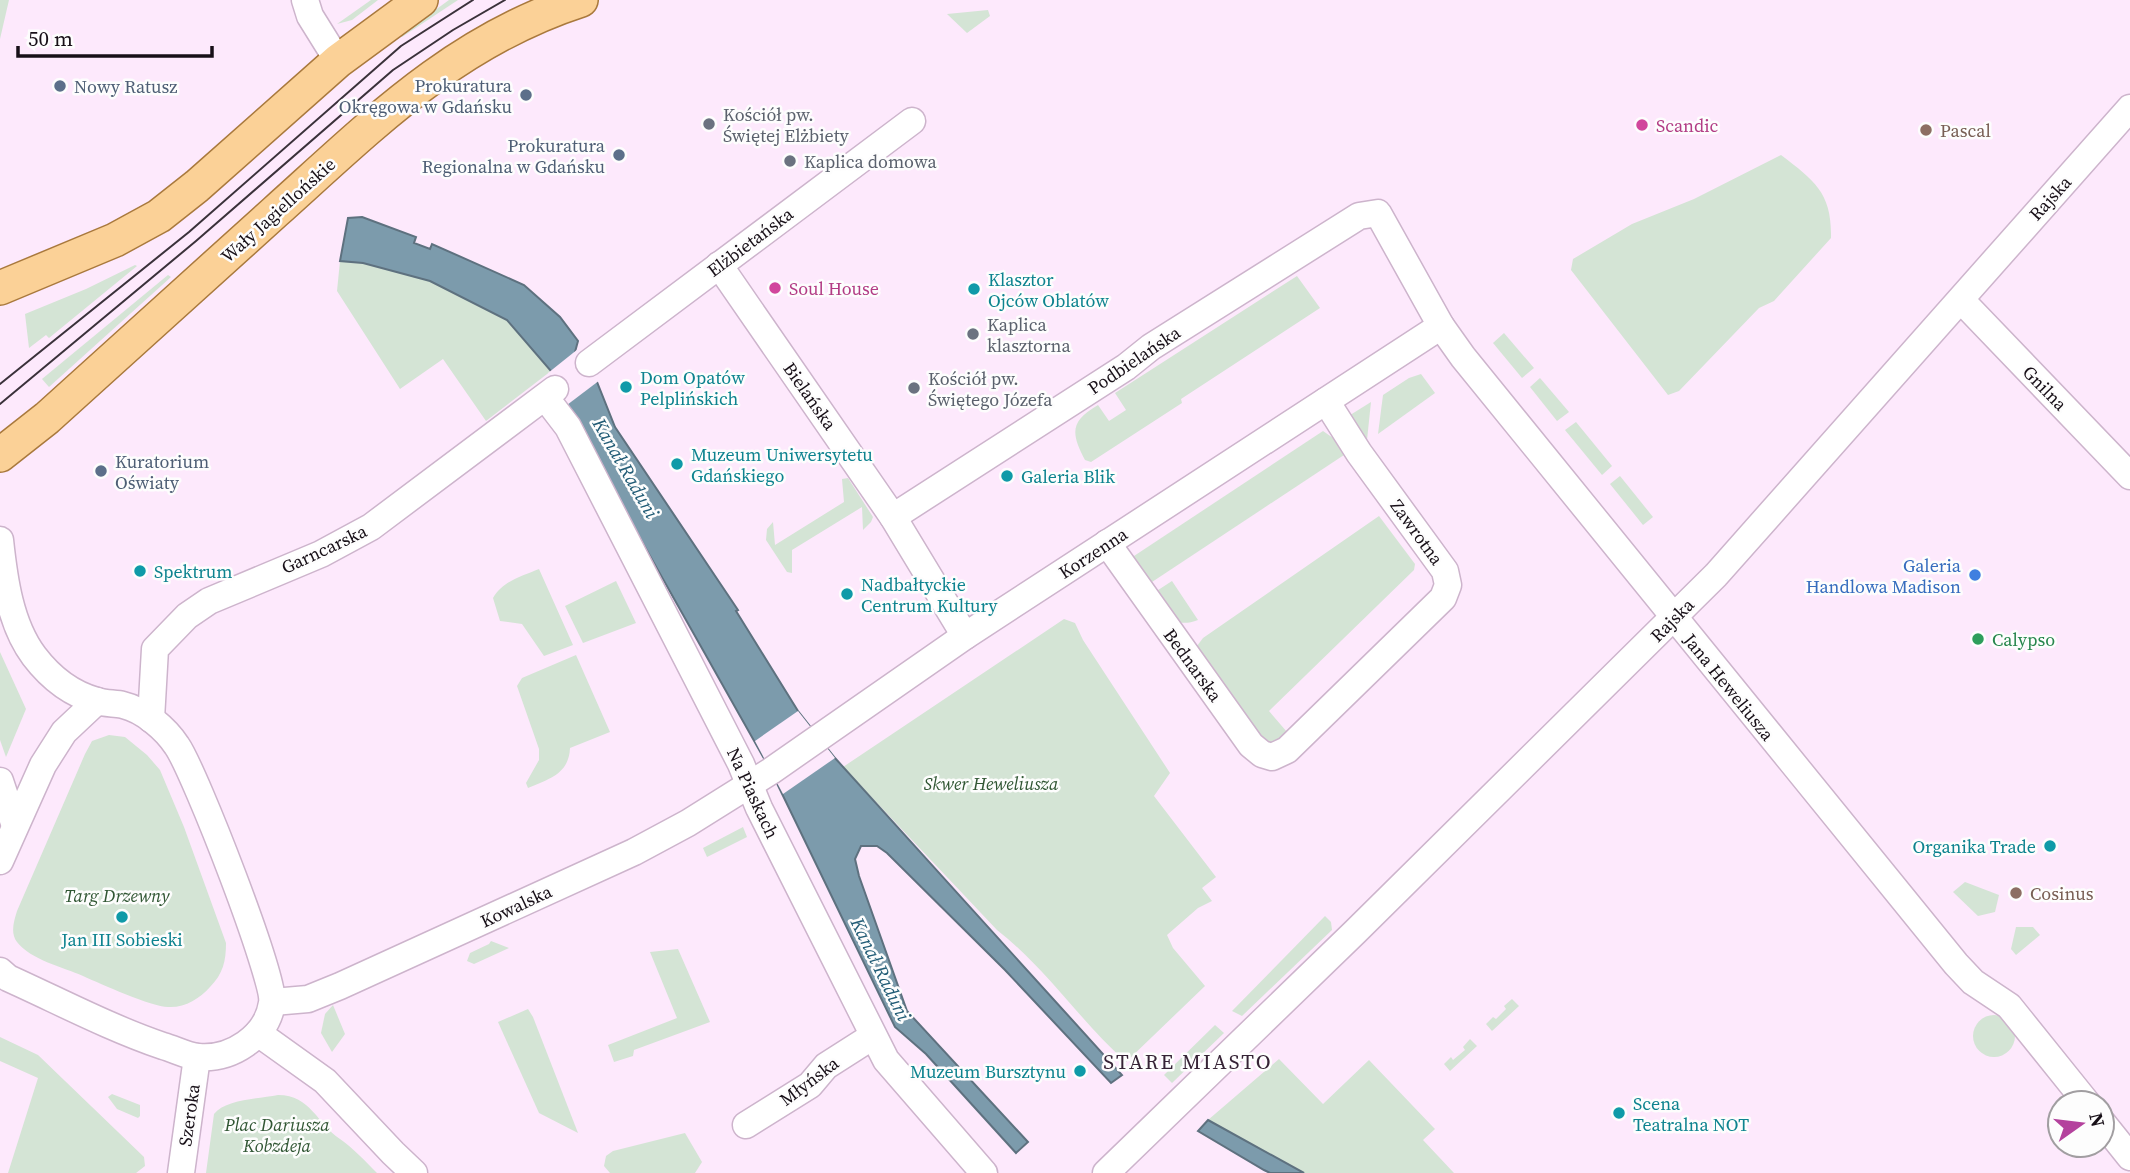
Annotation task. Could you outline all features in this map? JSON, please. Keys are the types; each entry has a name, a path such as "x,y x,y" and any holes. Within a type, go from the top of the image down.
{"main road":[{"path":"9,278 115,240 159,216 197,186 338,61 421,0"},
{"name":"Wały Jagiellońskie","path":"0,455 39,425 402,99 482,44 516,26 581,0"}],"street":[{"path":"305,0 318,31 338,61"},
{"name":"Rajska","path":"1106,1173 1716,575 2130,108"},
{"name":"Elżbietańska","path":"589,363 912,121"},
{"name":"Jana Heweliusza","path":"1378,213 1441,326 1463,357 1956,964 1973,982 2009,1006 2076,1089"},
{"name":"Podbielańska","path":"893,517 1104,381 1151,347 1359,216 1378,213"},
{"name":"Bielańska","path":"719,265 893,517 965,636"},
{"name":"Gnilna","path":"1961,300 2130,476"},
{"name":"Korzenna","path":"760,778 965,636 1441,326"},
{"name":"Garncarska","path":"151,719 155,649 187,616 209,601 321,554 371,527 550,393"},
{"name":"Na Piaskach","path":"550,393 741,764 760,778 886,1060 984,1173"},
{"name":"Zawrotna","path":"1293,744 1443,598 1448,585 1445,572 1359,453 1326,401"},
{"path":"0,540 3,570 10,598 23,638 32,653 52,676 66,687 97,701 127,706 151,719 177,746 199,791 259,948 273,991 273,1002 268,1019 258,1033 236,1050 222,1056 197,1057 146,1040 8,978 0,971"},
{"name":"Bednarska","path":"1107,543 1251,745 1262,754 1272,757 1293,744"},
{"path":"0,861 43,765 64,732 97,701"},
{"name":"Kowalska","path":"273,1002 308,999 340,986 634,852 688,823 760,778"},
{"path":"0,781 15,826"},
{"path":"258,1033 325,1081 414,1173"},
{"name":"Młyńska","path":"746,1125 810,1084 826,1066 873,1036"},
{"name":"Szeroka","path":"181,1173 197,1057"},
{"path":"2116,1140 2130,1157"}],"green space":[{"path":"0,0 9,0 0,39"},
{"path":"371,0 378,0 352,20 337,24"},
{"path":"449,0 458,0 402,37 401,35"},
{"path":"988,10 990,16 967,33 947,14"},
{"path":"1781,155 1819,189 1828,210 1831,238 1774,301 1759,308 1679,391 1668,395 1571,270 1573,259 1632,224 1694,199"},
{"path":"340,261 363,263 430,281 507,320 551,371 486,421 443,359 400,389 337,291"},
{"path":"137,266 49,338 46,335 29,348 25,314"},
{"path":"168,275 171,277 49,387 42,379"},
{"path":"1297,276 1320,308 1091,462 1085,460 1075,435 1082,416 1098,405 1109,421 1126,410 1115,393"},
{"path":"1504,333 1534,368 1522,378 1493,343"},
{"path":"1421,374 1435,393 1378,434 1383,395 1409,378"},
{"path":"1540,378 1569,412 1557,421 1530,387"},
{"path":"1371,402 1367,440 1362,443 1347,417"},
{"path":"1576,422 1612,466 1602,475 1565,430"},
{"path":"1323,431 1336,440 1347,453 1149,584 1133,561 1134,556"},
{"path":"1620,476 1653,517 1643,525 1610,484"},
{"path":"848,478 873,517 871,522 863,530 862,507 792,550 792,573 787,572 766,540 767,529 773,522 775,545 844,502 842,479"},
{"path":"1379,516 1415,564 1414,570 1269,711 1287,732 1273,742 1263,743 1198,655 1197,646 1203,638"},
{"path":"539,569 573,645 544,656 522,624 500,621 493,598 507,583"},
{"path":"616,581 636,623 583,643 565,606"},
{"path":"1172,581 1198,620 1182,623 1170,618 1152,594"},
{"name":"Skwer Heweliusza","path":"1064,619 1075,623 1083,640 1170,773 1154,796 1216,877 1202,888 1212,901 1198,908 1167,935 1173,948 1205,986 1126,1062 843,767"},
{"path":"0,652 26,709 6,757 0,740"},
{"path":"576,655 610,732 570,748 569,757 562,770 528,788 526,783 539,760 539,749 517,686 522,678"},
{"name":"Targ Drzewny","path":"109,735 125,737 160,770 184,827 226,943 223,967 218,977 196,999 180,1006 160,1006 126,995 48,962 30,954 17,942 14,935 17,911 85,754 92,741"},
{"path":"743,827 747,837 707,857 703,848"},
{"path":"1965,882 1999,895 1995,912 1978,916 1953,892"},
{"path":"1325,916 1331,922 1332,930 1242,1016 1232,1011"},
{"path":"2016,927 2033,927 2040,935 2016,955 2011,949"},
{"path":"491,941 509,948 474,964 467,961 470,953"},
{"path":"678,949 710,1022 634,1050 633,1056 614,1062 608,1045 677,1018 650,952"},
{"path":"1512,999 1519,1006 1492,1031 1486,1024 1493,1017 1496,1019"},
{"path":"333,1005 345,1034 332,1052 321,1033 325,1014"},
{"path":"528,1009 578,1133 539,1113 498,1022"},
{"path":"1994,1015 2009,1021 2015,1036 2009,1051 1994,1057 1979,1051 1973,1036 1979,1021"},
{"path":"1215,1025 1224,1033 1172,1083 1164,1075"},
{"path":"0,1037 38,1055 144,1157 145,1166 136,1173 8,1173 38,1078 0,1061"},
{"path":"1470,1039 1477,1046 1450,1071 1444,1064 1465,1050 1463,1047"},
{"path":"1279,1059 1323,1104 1369,1060 1435,1129 1423,1140 1454,1173 1304,1173 1208,1120"},
{"path":"112,1094 140,1105 140,1116 138,1118 117,1109 108,1097"},
{"name":"Plac Dariusza Kobzdeja","path":"278,1095 289,1096 306,1105 332,1133 377,1173 206,1173 214,1114 235,1102"},
{"path":"685,1133 702,1162 695,1173 610,1173 604,1166 606,1156 613,1151"}],"water":[{"name":"Kanał Raduni","path":"362,217 416,237 414,243 430,249 432,244 524,285 560,317 578,341 575,352 597,382 615,427 738,610 736,611 798,711 835,758 1122,1075 1111,1083 1005,970 887,853 877,846 861,846 855,859 859,876 907,1011 1028,1142 1016,1153 926,1054 895,1027 771,771 628,517 551,371 507,320 430,281 363,263 340,261 348,218"},
{"path":"1208,1120 1304,1173 1270,1173 1264,1170 1198,1131"}],"pier":[{"path":"578,349 600,380 567,405 548,373"},
{"path":"798,711 835,758 783,794 755,741"}],"tram line":[{"path":"0,384 189,232 401,46 473,0"},
{"path":"0,404 196,241 393,70 453,30 505,0"}],"place":[{"name":"Nowy Ratusz","path":"60,86"},
{"name":"Prokuratura Okręgowa w Gdańsku","path":"526,95"},
{"name":"Kościół pw. Świętej Elżbiety","path":"709,124"},
{"name":"Scandic","path":"1642,125"},
{"name":"Pascal","path":"1926,130"},
{"name":"Prokuratura Regionalna w Gdańsku","path":"619,155"},
{"name":"Kaplica domowa","path":"790,161"},
{"name":"Soul House","path":"775,288"},
{"name":"Klasztor Ojców Oblatów","path":"974,289"},
{"name":"Kaplica klasztorna","path":"973,334"},
{"name":"Dom Opatów Pelplińskich","path":"626,387"},
{"name":"Kościół pw. Świętego Józefa","path":"914,388"},
{"name":"Muzeum Uniwersytetu Gdańskiego","path":"677,464"},
{"name":"Kuratorium Oświaty","path":"101,471"},
{"name":"Galeria Blik","path":"1007,476"},
{"name":"Spektrum","path":"140,571"},
{"name":"Galeria Handlowa Madison","path":"1975,575"},
{"name":"Nadbałtyckie Centrum Kultury","path":"847,594"},
{"name":"Calypso","path":"1978,639"},
{"name":"Organika Trade","path":"2050,846"},
{"name":"Cosinus","path":"2016,893"},
{"name":"Jan III Sobieski","path":"122,917"},
{"name":"Muzeum Bursztynu","path":"1080,1071"},
{"name":"Scena Teatralna NOT","path":"1619,1113"}],"district":[{"name":"STARE MIASTO","path":"1188,1061"}]}
